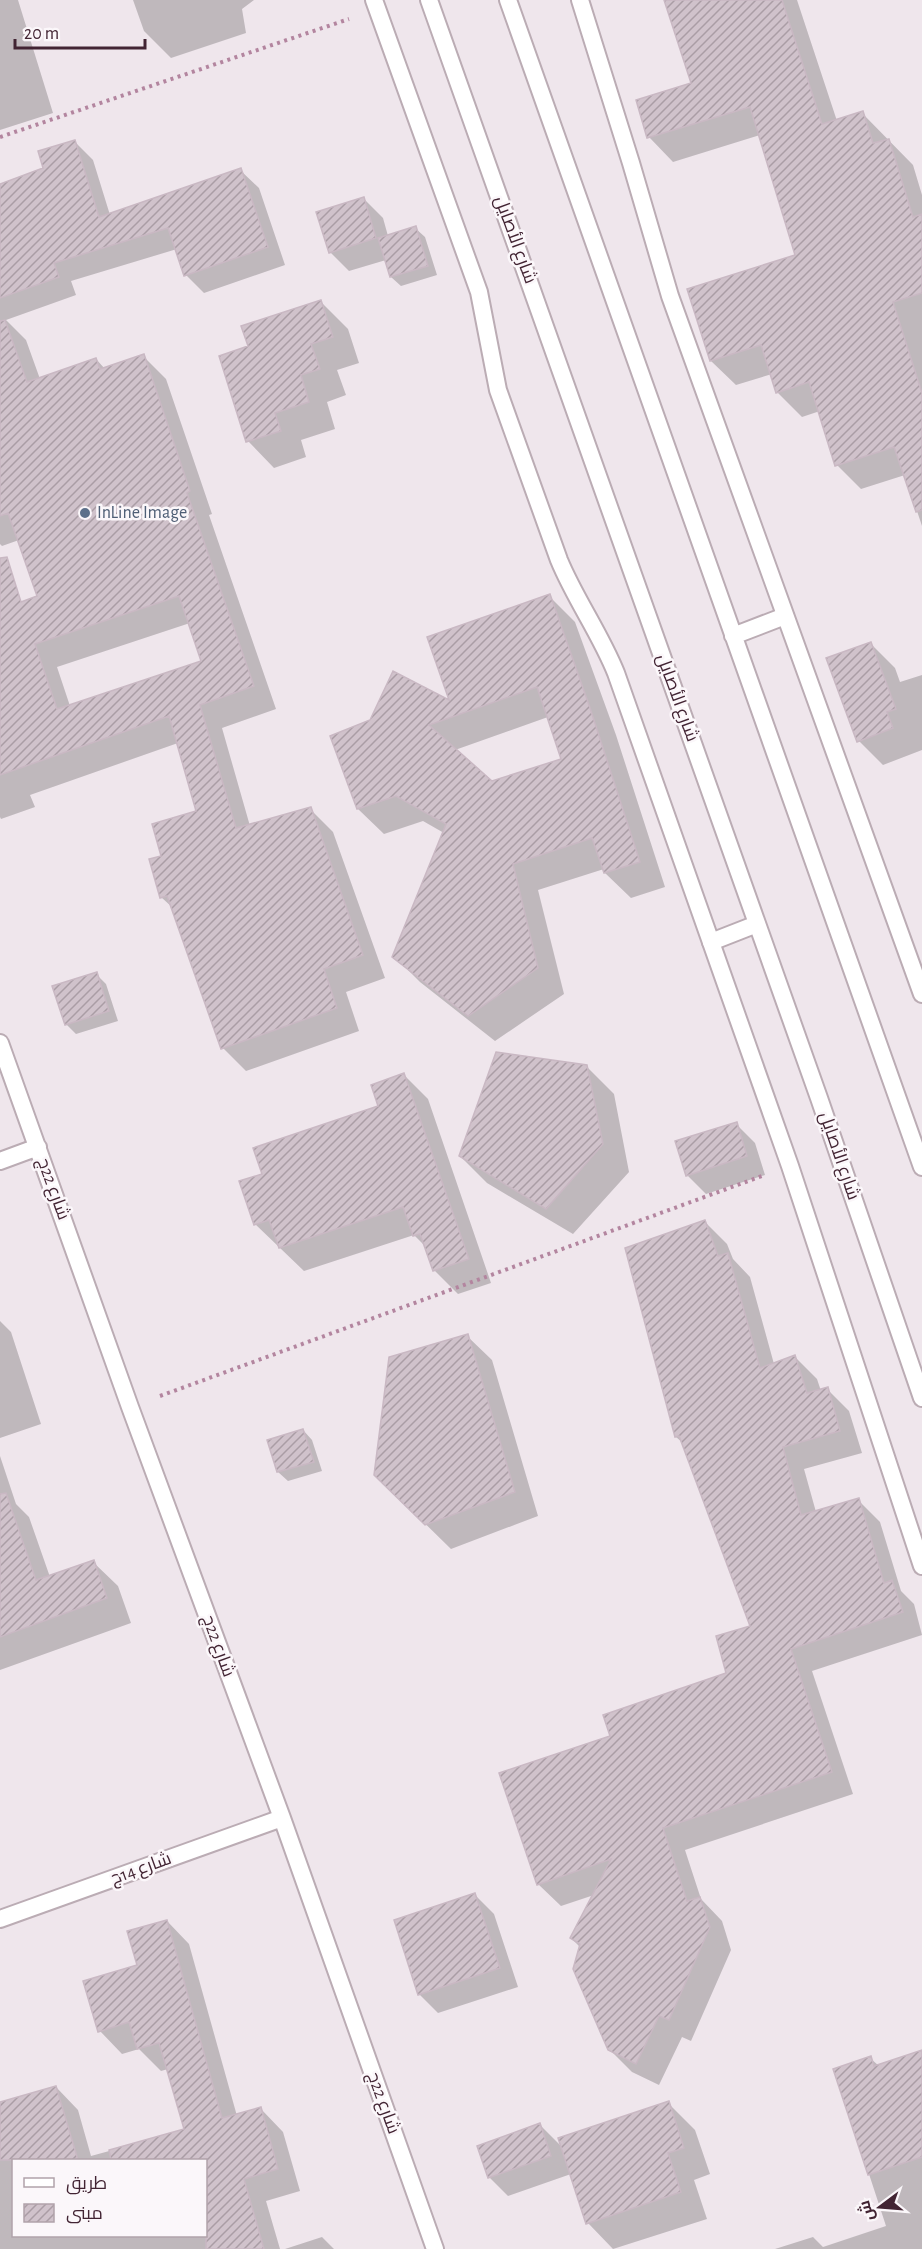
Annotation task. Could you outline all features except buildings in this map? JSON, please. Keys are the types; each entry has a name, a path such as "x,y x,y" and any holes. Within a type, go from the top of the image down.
{"street":[{"name":"شارع الأصايل","path":"429,0 757,924 922,1398"},
{"path":"508,0 922,1167"},
{"path":"580,0 670,296 922,994"},
{"path":"376,5 479,292 498,390 568,582 606,648 616,673 790,1166 922,1566"},
{"path":"733,636 785,616"},
{"path":"711,942 757,924"},
{"name":"شارع 22ج","path":"0,1043 130,1407 282,1818 435,2249"},
{"path":"0,1161 38,1147"},
{"name":"شارع 14ج","path":"0,1919 282,1818"}],"path":[{"path":"0,137 376,5"},
{"path":"130,1407 790,1166"}],"place":[{"name":"InLine Image","path":"85,513"}]}
